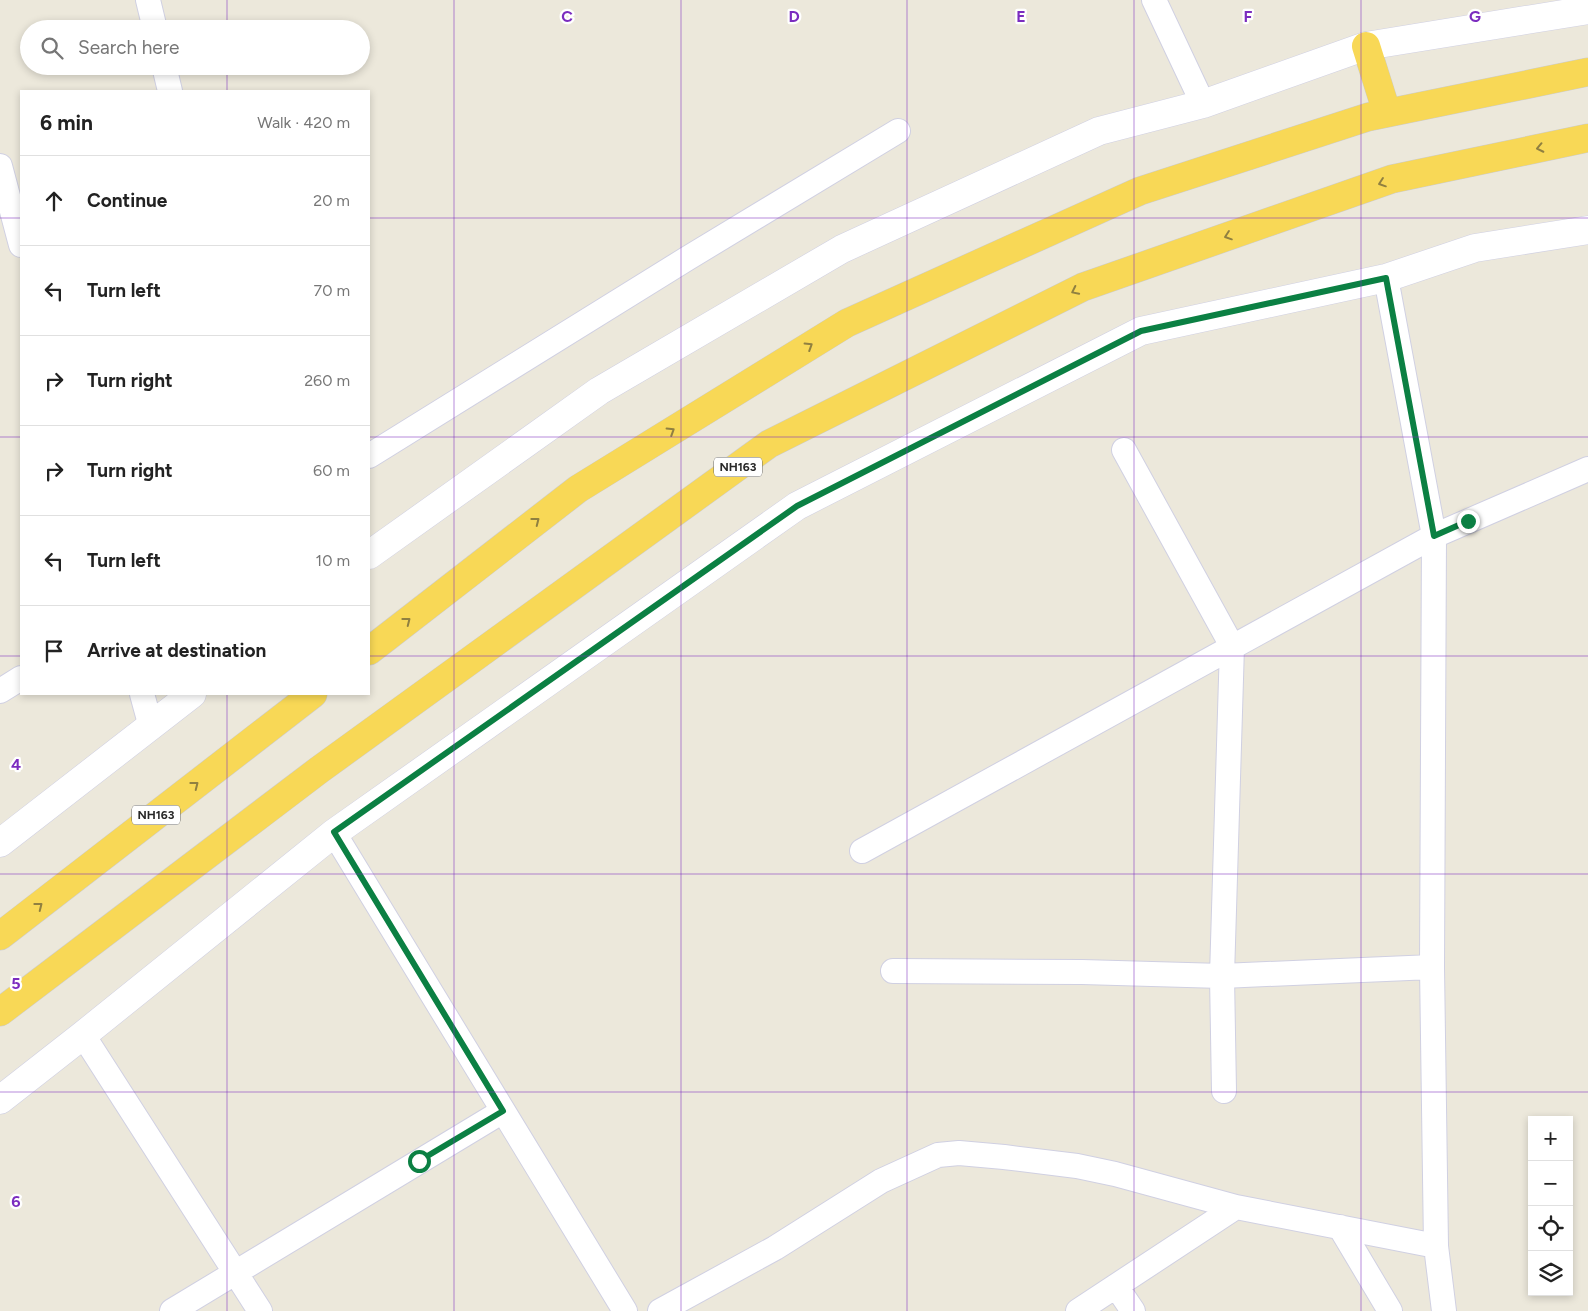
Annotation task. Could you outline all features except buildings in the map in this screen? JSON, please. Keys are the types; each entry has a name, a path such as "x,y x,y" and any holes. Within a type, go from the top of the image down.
{"highway":[{"path":"1366,46 1386,113"},
{"path":"370,650 578,489 846,323 1140,191 1368,117 1588,72"},
{"name":"NH163","path":"0,1012 319,770 769,444 1083,287 1392,179 1588,138"},
{"name":"NH163","path":"0,936 312,695"}],"main road":[{"path":"370,554 599,391 842,249 1099,131 1203,104 1366,46 1588,10"},
{"path":"0,1100 334,832 797,506 1141,331 1386,278 1475,248 1588,230"},
{"path":"0,843 191,695"}],"street":[{"path":"148,0 153,20"},
{"path":"1154,0 1203,104"},
{"path":"166,75 170,90"},
{"path":"370,455 680,263 898,131"},
{"path":"0,166 20,241"},
{"path":"1386,278 1434,536 1432,967 1436,1246 1444,1311"},
{"path":"1124,450 1232,646 1222,976 1224,1091"},
{"path":"862,851 1434,536 1588,469"},
{"path":"0,691 20,679"},
{"path":"142,695 151,727"},
{"path":"334,832 625,1311"},
{"path":"892,971 1082,972 1222,976 1432,967"},
{"path":"83,1035 260,1311"},
{"path":"172,1311 503,1111"},
{"path":"660,1311 775,1248 881,1181 938,1155 959,1153 1077,1166 1115,1174 1236,1206 1436,1246"},
{"path":"1078,1311 1236,1206"},
{"path":"1340,1227 1390,1311"},
{"path":"1116,1286 1133,1311"}],"route":[{"path":"419,1161 503,1111 334,832 797,506 1141,331 1386,278 1434,536 1468,521"}]}
